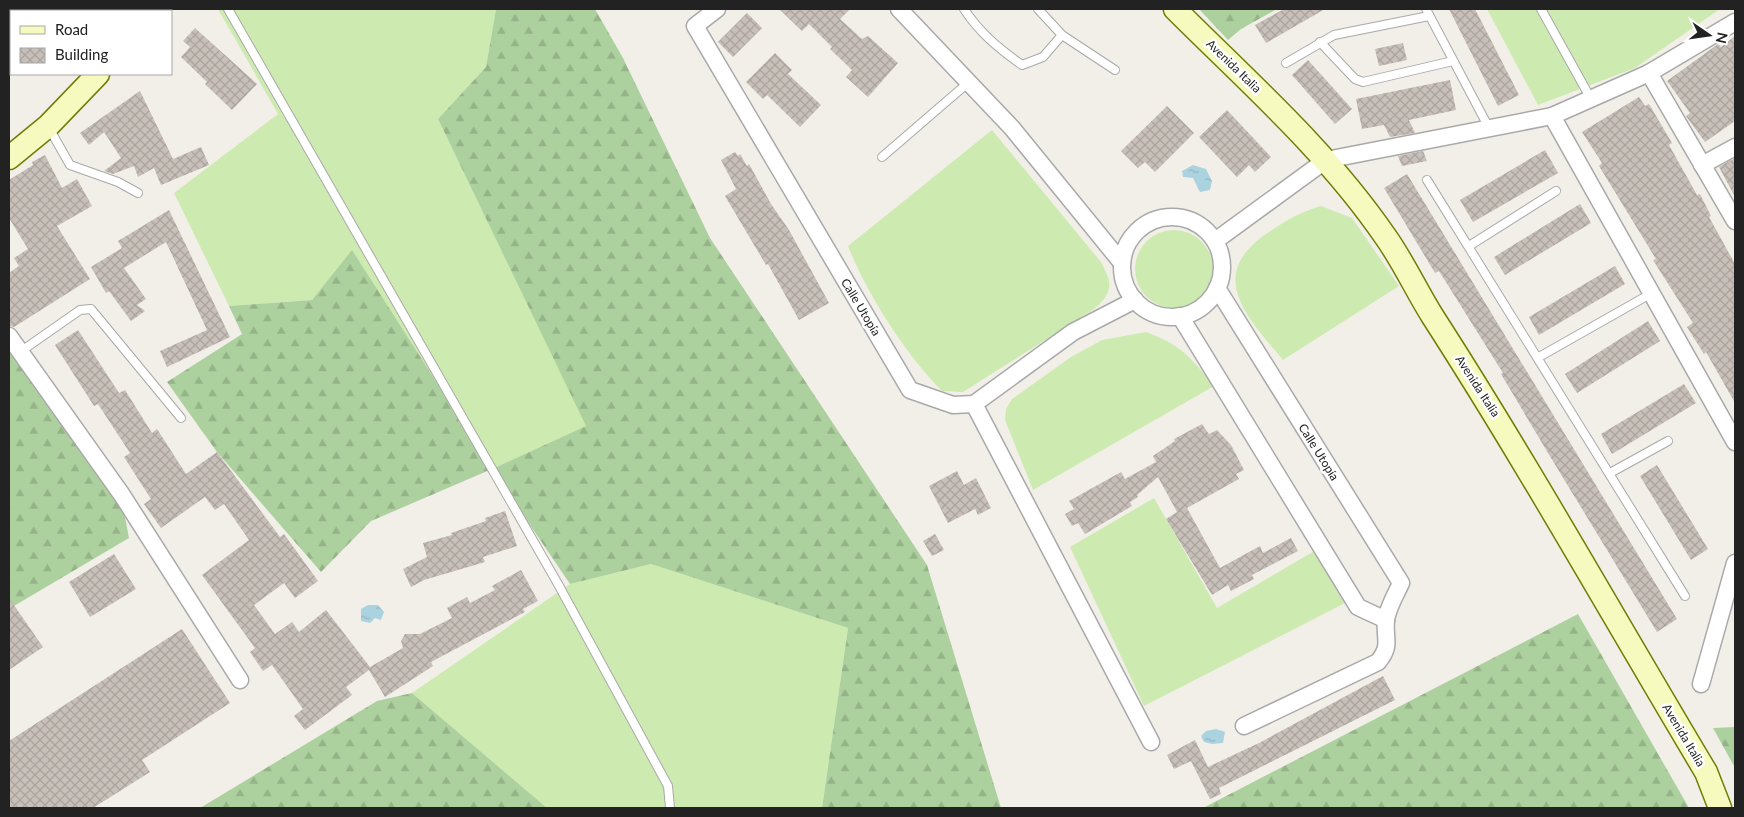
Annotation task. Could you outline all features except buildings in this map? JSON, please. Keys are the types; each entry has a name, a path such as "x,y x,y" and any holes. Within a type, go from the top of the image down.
{"street":[{"name":"Calle Utopía","path":"716,9 695,26 910,390 953,405 974,404"},
{"path":"899,9 1012,128 1122,263"},
{"name":"Avenida Italia","path":"1175,9 1268,99 1326,160 1386,237 1416,290 1500,420 1706,772 1720,808"},
{"path":"1215,241 1326,160 1552,116 1649,73 1735,22"},
{"path":"1649,73 1735,221"},
{"path":"9,158 48,126 97,75"},
{"path":"1552,116 1735,442"},
{"path":"1702,165 1735,147"},
{"path":"1164,216 1181,217 1197,223 1210,233 1215,241 1219,248 1222,265 1217,288 1212,297 1201,308 1180,316 1170,317 1154,314 1135,300 1123,279 1122,263 1126,247 1135,232 1148,222 1164,216"},
{"name":"Calle Utopía","path":"1217,288 1400,583 1386,620 1388,642 1385,653 1378,662 1244,726"},
{"path":"1135,300 1072,332 974,404 1151,742"},
{"path":"1180,316 1358,607 1386,620"},
{"path":"9,336 122,495 240,680"},
{"path":"1701,684 1735,563"},
{"path":"1706,772 1735,808"}],"lane":[{"path":"228,9 558,584 668,786 670,808"},
{"path":"964,9 979,31 998,48 1022,65 1043,57 1062,35"},
{"path":"1038,9 1062,35 1115,70"},
{"path":"1541,9 1592,99"},
{"path":"1286,63 1334,35 1427,12 1489,128"},
{"path":"1320,42 1355,79 1363,82 1453,61"},
{"path":"882,157 969,82"},
{"path":"48,126 70,165 118,182 138,193"},
{"path":"1427,180 1539,357 1685,596"},
{"path":"1469,246 1556,191"},
{"path":"1539,357 1652,293"},
{"path":"20,352 80,310 91,309 181,418"},
{"path":"1610,473 1668,441"}],"green space":[{"path":"218,9 496,9 486,67 438,119 587,426 492,469 352,251 312,300 229,306 174,193 278,114"},
{"path":"496,9 595,9 623,58 710,238 927,565 1001,808 822,808 848,628 651,564 570,584 492,469 586,426 438,119 486,67"},
{"path":"1199,9 1277,9 1241,29 1228,40"},
{"path":"1487,9 1720,9 1635,68 1538,105"},
{"path":"992,130 1101,262 1108,276 1109,288 1105,298 1094,309 963,392 942,391 914,359 888,323 866,284 848,246"},
{"path":"1321,206 1352,218 1399,286 1283,360 1258,330 1239,299 1236,283 1237,267 1246,252 1263,236 1291,218"},
{"path":"1166,230 1182,230 1196,236 1207,247 1213,261 1213,277 1207,291 1196,302 1182,308 1166,308 1152,302 1141,291 1135,277 1135,261 1141,247 1152,236"},
{"path":"352,250 492,469 371,521 321,572 217,452 167,382 242,334 229,306 312,300"},
{"path":"1146,332 1169,342 1185,353 1214,386 1033,490 1005,420 1006,409 1012,399 1071,357 1102,340"},
{"path":"9,351 124,512 129,538 14,606 9,599"},
{"path":"1154,498 1217,608 1316,550 1347,602 1144,706 1070,547"},
{"path":"651,564 848,628 822,808 547,808 412,693 570,584"},
{"path":"1578,614 1689,808 1203,808"},
{"path":"412,693 547,808 200,808 377,701"},
{"path":"1735,727 1735,768 1713,728"}],"water":[{"path":"1193,165 1206,169 1212,181 1210,190 1200,192 1193,178 1183,177 1182,171"},
{"path":"368,605 378,605 384,612 381,620 375,618 370,623 361,621 361,609"},
{"path":"1216,729 1225,732 1223,743 1212,744 1204,742 1201,736 1206,731"}]}
